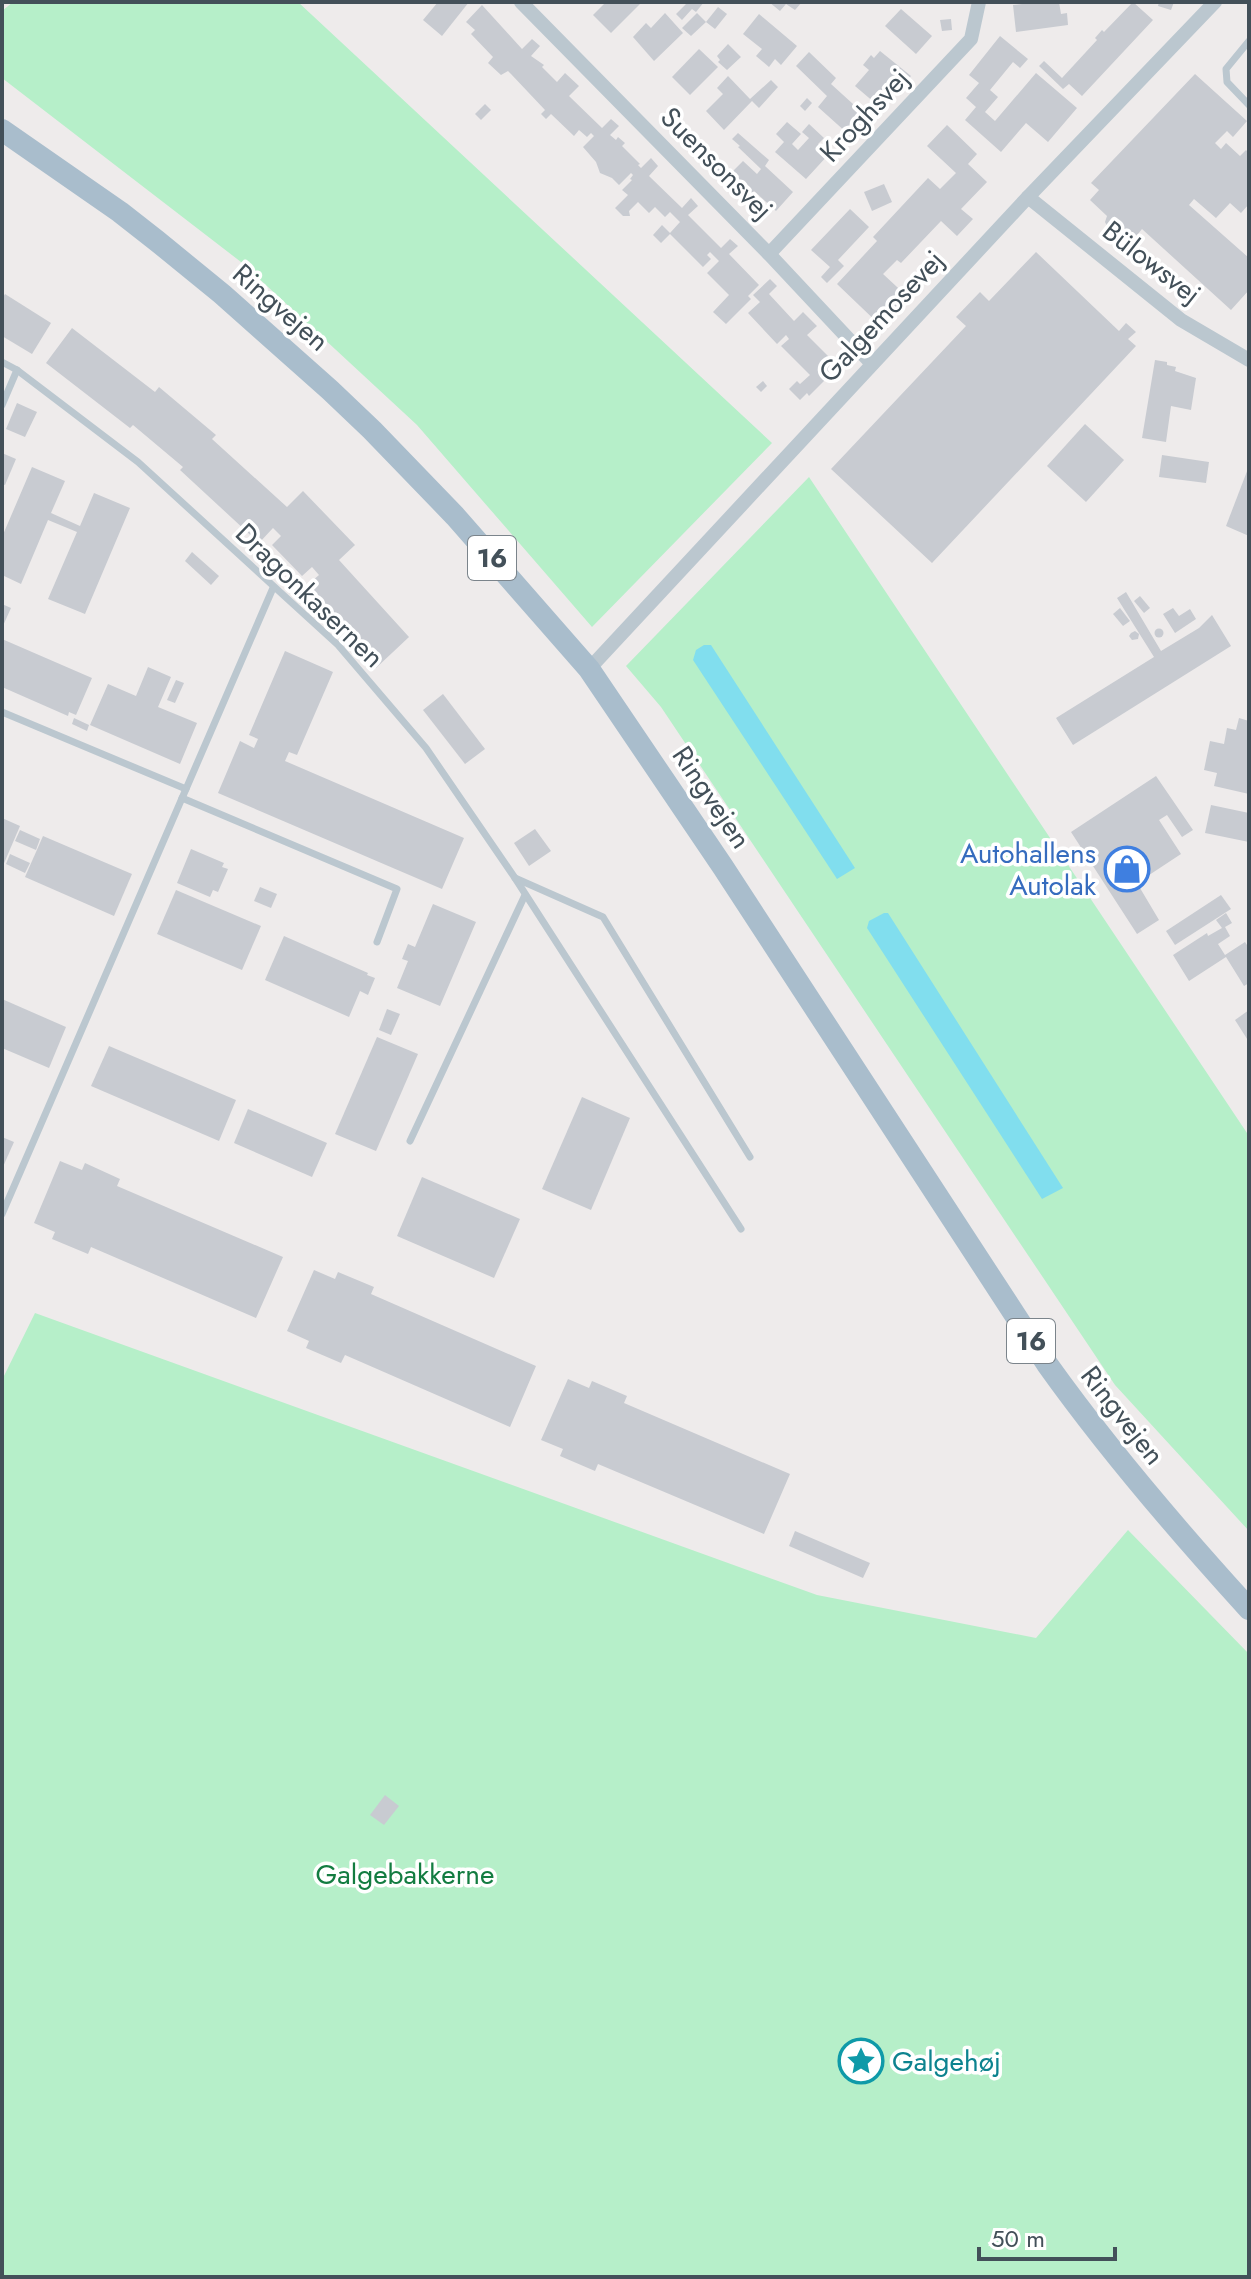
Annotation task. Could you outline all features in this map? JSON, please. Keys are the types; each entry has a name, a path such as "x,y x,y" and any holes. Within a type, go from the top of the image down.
{"main road":[{"name":"Ringvejen","path":"2,130 157,241 330,390 455,516 589,669 715,855 1047,1364 1156,1505 1249,1609"}],"street":[{"name":"Suensonsvej","path":"521,2 769,254 872,364"},
{"name":"Kroghsvej","path":"769,254 971,39 979,2"},
{"name":"Galgemosevej","path":"589,669 1028,197 1215,2"},
{"name":"Bülowsvej","path":"1028,197 1181,320 1249,360"}],"lane":[{"path":"1249,41 1226,69 1227,82 1249,105"},
{"name":"Dragonkasernen","path":"2,362 17,370 138,462 338,645 426,748 515,878 741,1229"},
{"path":"2,405 17,370"},
{"path":"2,1214 273,588"},
{"path":"2,712 186,789"},
{"path":"182,798 397,889 377,942"},
{"path":"515,878 603,917 750,1157"},
{"path":"410,1141 525,895"}],"green space":[{"path":"13,2 298,2 772,443 592,627 417,425 241,262 2,78 2,11"},
{"path":"809,477 1249,1136 1249,1531 1115,1385 661,707 626,666"},
{"name":"Galgebakkerne","path":"35,1313 817,1595 1036,1638 1128,1530 1249,1654 1249,2277 2,2277 2,1380"}],"water":[{"path":"711,645 855,868 837,879 693,660 696,650"},
{"path":"888,913 1063,1188 1042,1199 867,928 869,921"}],"building":[{"path":"438,2 469,2 442,36 423,20"},
{"path":"606,2 642,2 611,33 593,15"},
{"path":"684,2 704,2 696,12 692,9 682,20 676,14 686,4"},
{"path":"769,2 802,2 795,10 786,4 780,11"},
{"path":"1059,2 1061,14 1067,13 1068,25 1016,32 1013,5"},
{"path":"1133,2 1153,20 1082,96 1069,84 1063,89 1039,66 1044,61 1062,78 1097,40 1095,38 1102,30 1104,32"},
{"path":"1159,2 1174,2 1171,10 1158,6"},
{"path":"482,5 522,49 532,39 540,46 531,56 544,65 542,67 557,82 565,73 579,86 569,96 602,128 611,119 619,126 610,135 625,143 622,146 641,168 651,158 658,166 649,176 682,208 691,198 698,206 688,215 721,248 730,239 738,246 729,254 759,285 748,296 751,299 726,324 713,312 729,295 707,273 719,261 710,252 707,255 711,259 703,267 670,234 661,243 653,235 662,225 670,233 680,222 670,212 665,217 655,207 649,213 638,202 629,211 630,216 623,216 615,208 628,195 622,190 633,175 631,173 619,185 600,173 596,162 583,147 594,136 591,133 587,137 579,130 574,136 551,114 546,119 541,114 545,110 508,71 501,75 488,63 493,57 471,34 475,30 466,22"},
{"path":"718,7 727,14 715,29 706,22"},
{"path":"901,9 932,36 916,54 885,26"},
{"path":"665,13 683,33 654,61 633,37 646,23 651,28"},
{"path":"697,13 706,22 691,36 682,28"},
{"path":"759,14 797,46 781,65 775,59 769,67 756,56 762,49 743,34"},
{"path":"951,19 952,30 942,31 940,20"},
{"path":"1000,36 1028,59 1020,68 1013,62 990,90 998,97 985,112 995,121 1036,73 1077,108 1048,142 1026,123 1001,152 965,120 976,107 966,98 979,83 969,75"},
{"path":"728,44 741,57 727,70 718,62 717,56"},
{"path":"699,49 718,67 690,95 672,77"},
{"path":"880,51 911,76 902,86 895,80 875,103 855,86 869,70 863,65 871,55 874,58"},
{"path":"809,52 836,78 831,84 864,114 847,133 818,107 827,96 796,66"},
{"path":"1195,74 1247,121 1233,137 1227,131 1215,143 1221,149 1226,143 1240,156 1246,150 1249,153 1249,204 1241,213 1230,203 1216,218 1194,199 1189,205 1249,258 1249,290 1231,310 1142,229 1133,240 1119,227 1108,228 1105,222 1107,216 1090,200 1099,190 1091,183"},
{"path":"728,76 750,99 771,80 778,87 759,108 752,101 724,130 706,111 723,94 717,88"},
{"path":"807,98 812,103 805,111 800,106"},
{"path":"485,104 491,110 481,120 475,114"},
{"path":"787,122 801,134 792,144 798,150 809,138 802,132 809,124 824,138 818,144 829,154 806,179 775,152 784,142 776,134"},
{"path":"947,125 977,154 968,164 987,182 961,209 973,219 957,236 941,221 901,263 897,260 883,274 910,299 883,328 837,284 877,241 873,237 928,178 940,189 956,173 927,146"},
{"path":"738,133 769,160 765,166 793,192 776,211 754,191 752,193 760,200 754,207 730,186 739,176 733,171 743,161 757,174 761,169 732,139"},
{"path":"716,165 723,172 718,177 711,171"},
{"path":"884,184 892,202 872,211 864,192"},
{"path":"850,209 869,227 838,260 844,266 827,283 821,277 830,267 811,250"},
{"path":"1036,252 1119,331 1126,323 1136,332 1128,339 1136,346 932,563 831,469 966,326 956,317 980,292 989,301"},
{"path":"770,279 777,286 769,294 794,321 803,312 817,326 807,335 836,364 809,396 807,393 800,400 789,389 810,375 781,346 789,339 786,335 777,344 748,313 760,302 753,295"},
{"path":"5,294 51,323 32,354 2,336 2,299"},
{"path":"72,328 155,392 159,387 216,435 212,439 287,507 303,491 355,545 339,560 409,637 376,668 304,588 319,575 312,567 302,576 272,545 281,536 273,528 259,543 180,470 183,467 133,425 130,428 46,363"},
{"path":"1155,360 1167,362 1167,365 1176,367 1175,371 1196,378 1191,410 1171,406 1166,442 1142,438"},
{"path":"763,381 767,386 761,392 756,387"},
{"path":"17,403 37,412 25,437 6,429"},
{"path":"1085,424 1124,460 1086,502 1047,466"},
{"path":"2,453 16,459 5,485 2,484"},
{"path":"1162,455 1209,462 1206,483 1159,477"},
{"path":"1249,466 1249,536 1226,526"},
{"path":"32,467 65,481 51,513 80,526 94,493 130,508 85,614 48,599 77,532 48,520 21,584 2,575 2,537"},
{"path":"192,552 219,576 211,585 185,561"},
{"path":"1126,592 1161,651 1199,628 1212,615 1231,646 1073,745 1056,718 1154,657 1117,598"},
{"path":"1140,596 1150,608 1144,613 1134,601"},
{"path":"2,604 11,608 2,628"},
{"path":"1120,608 1130,621 1123,626 1113,614"},
{"path":"1173,608 1179,616 1190,609 1196,619 1175,633 1163,614"},
{"path":"1159,628 1164,633 1159,638 1154,633"},
{"path":"1135,631 1139,634 1138,639 1132,640 1129,636"},
{"path":"2,639 92,678 76,715 69,712 68,716 2,687"},
{"path":"285,651 333,672 297,755 289,752 285,761 464,838 442,889 218,793 240,741 254,748 258,739 249,735"},
{"path":"148,667 171,677 158,707 197,723 180,764 90,725 108,684 136,696"},
{"path":"176,680 184,683 175,703 167,700"},
{"path":"443,694 485,749 465,764 423,710"},
{"path":"74,718 89,725 87,731 72,724"},
{"path":"1239,718 1249,721 1249,794 1214,786 1217,773 1204,770 1210,741 1224,744 1227,728 1236,730"},
{"name":"Autohallens Autolak","path":"1156,776 1193,830 1182,837 1167,815 1159,820 1181,854 1137,883 1159,920 1137,934 1071,832"},
{"path":"1211,805 1249,813 1249,842 1205,833"},
{"path":"2,818 20,826 2,868"},
{"path":"535,829 551,851 529,866 514,843"},
{"path":"20,830 40,839 36,850 15,841"},
{"path":"43,836 132,874 114,916 25,877"},
{"path":"191,849 224,863 222,867 228,869 218,892 213,890 210,897 177,883"},
{"path":"10,854 30,863 25,873 6,864"},
{"path":"260,887 277,894 271,908 254,901"},
{"path":"176,890 261,926 242,970 157,934"},
{"path":"1221,895 1231,909 1175,945 1166,931"},
{"path":"433,904 476,922 440,1006 397,988 408,961 402,959 408,944 415,947"},
{"path":"1226,913 1232,923 1225,927 1230,936 1218,944 1225,955 1245,942 1249,948 1249,983 1244,986 1226,957 1189,981 1173,955 1207,933 1208,936 1222,928 1216,920"},
{"path":"284,936 375,978 368,995 360,991 349,1017 265,980"},
{"path":"2,999 66,1027 49,1068 2,1048"},
{"path":"387,1009 400,1014 391,1035 379,1030"},
{"path":"1249,1010 1249,1042 1235,1020"},
{"path":"377,1037 418,1054 376,1151 335,1134"},
{"path":"109,1046 236,1100 219,1141 91,1086"},
{"path":"582,1097 630,1118 591,1210 542,1189"},
{"path":"248,1109 327,1143 312,1177 234,1143"},
{"path":"2,1137 14,1142 2,1169"},
{"path":"60,1161 82,1170 85,1163 120,1179 117,1186 283,1257 256,1318 91,1247 88,1254 52,1239 55,1232 34,1223"},
{"path":"422,1177 520,1219 494,1278 397,1236"},
{"path":"314,1270 335,1279 338,1272 374,1287 371,1294 536,1366 510,1427 345,1355 341,1363 306,1348 309,1341 287,1331"},
{"path":"568,1379 589,1388 592,1381 627,1396 624,1403 790,1474 764,1534 598,1464 595,1471 560,1456 563,1449 541,1440"},
{"path":"795,1531 870,1563 863,1578 789,1546"},
{"path":"385,1795 399,1806 384,1825 370,1815"}],"place":[{"name":"Autohallens Autolak","path":"1127,869"},
{"name":"Galgehøj","path":"861,2061"}]}
